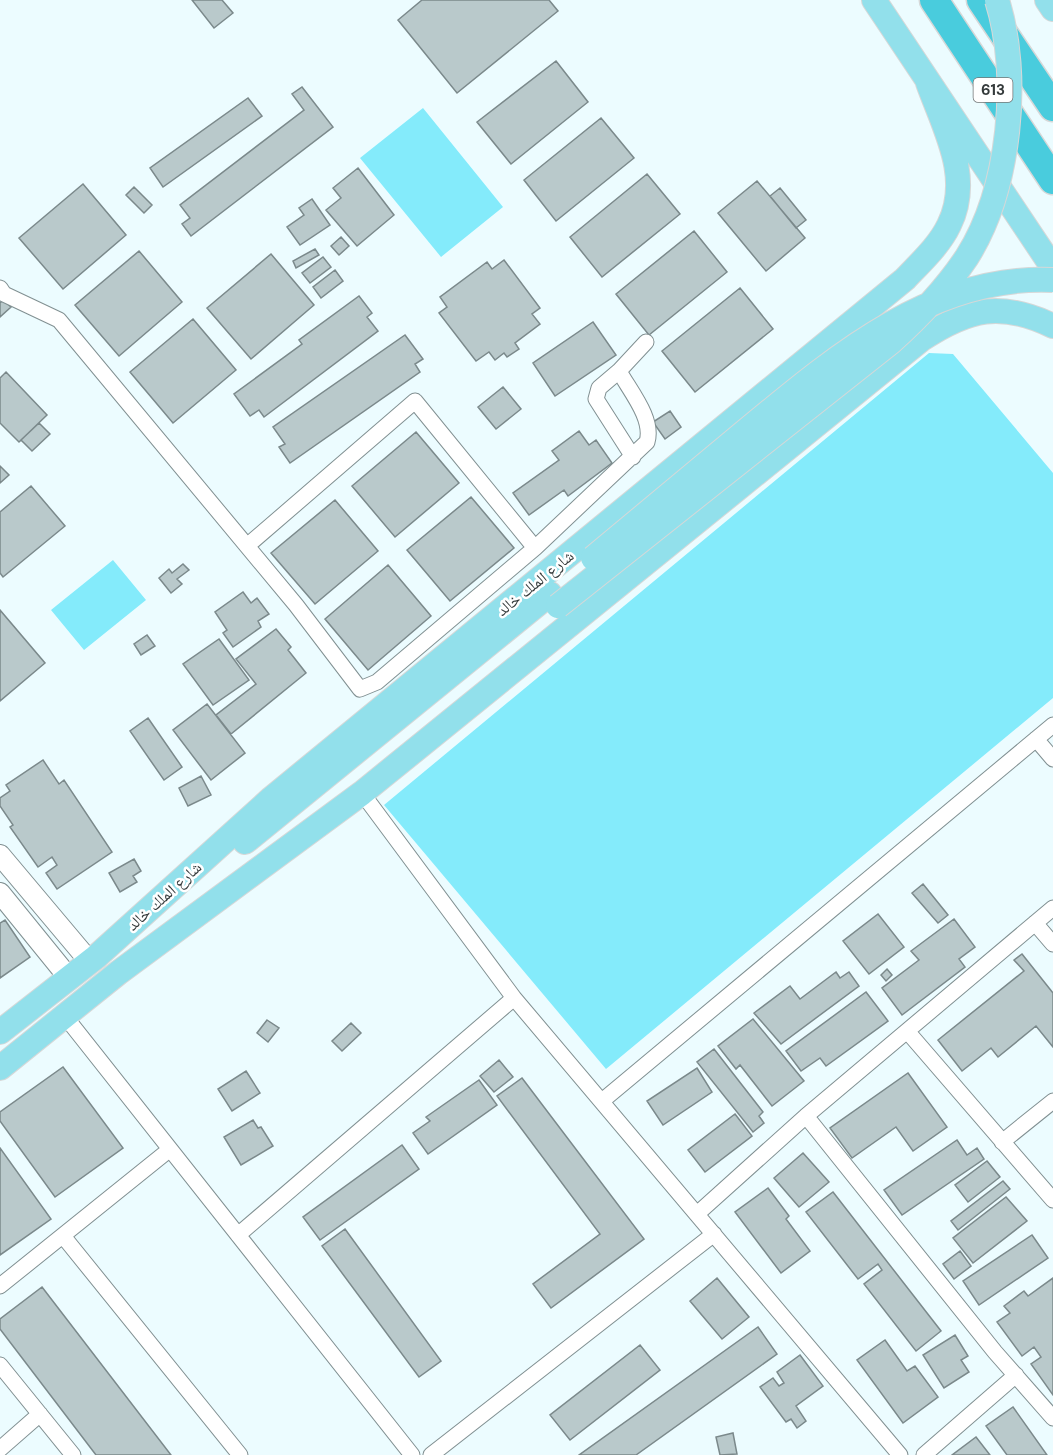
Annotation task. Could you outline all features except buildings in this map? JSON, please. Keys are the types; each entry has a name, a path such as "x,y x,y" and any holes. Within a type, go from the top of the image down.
{"highway":[{"name":"613","path":"934,0 1053,180"},
{"name":"613","path":"981,0 1053,107"}],"main road":[{"path":"874,0 1053,267"},
{"path":"93,960 554,600 891,342 937,299 955,274 983,224 1003,157 1008,117 1009,80 1006,47 997,0"},
{"path":"1047,0 1053,9"},
{"name":"شارع الملك خالد","path":"0,1032 93,960 272,798 905,279 937,245 950,225 958,201 960,177 928,82"},
{"path":"118,973 813,375 863,341 919,308 965,291 1008,283 1053,280"},
{"path":"828,342 858,328 892,301 903,296 919,299 931,315 929,330 922,339"},
{"name":"شارع الملك خالد","path":"0,1068 118,973 362,793 922,339 950,320 982,310 1011,310 1053,326"}],"street":[{"path":"0,288 4,294 59,320 247,546 360,689 377,682 535,548 647,442 650,433 647,423 619,371"},
{"path":"633,457 596,399 599,388 619,371 646,342"},
{"path":"247,546 415,402 535,548"},
{"path":"602,1101 1053,725"},
{"path":"1036,739 1053,759"},
{"path":"362,793 514,998 900,1455"},
{"path":"0,855 93,960"},
{"path":"0,893 69,978"},
{"path":"697,1214 806,1116 1053,908"},
{"path":"1035,923 1053,944"},
{"path":"238,1235 514,998"},
{"path":"64,1015 412,1455"},
{"path":"907,1031 1053,1200"},
{"path":"1002,1142 1053,1101"},
{"path":"806,1116 1053,1418"},
{"path":"0,1287 169,1150"},
{"path":"431,1455 714,1233"},
{"path":"63,1236 240,1455"},
{"path":"0,1365 74,1455"},
{"path":"924,1455 1016,1375"},
{"path":"0,1449 40,1414"}],"shaded area":[{"path":"423,108 503,207 441,257 360,158"},
{"path":"929,353 953,354 1053,473 1053,698 606,1069 384,805"},
{"path":"113,560 146,600 84,650 51,610"}]}
